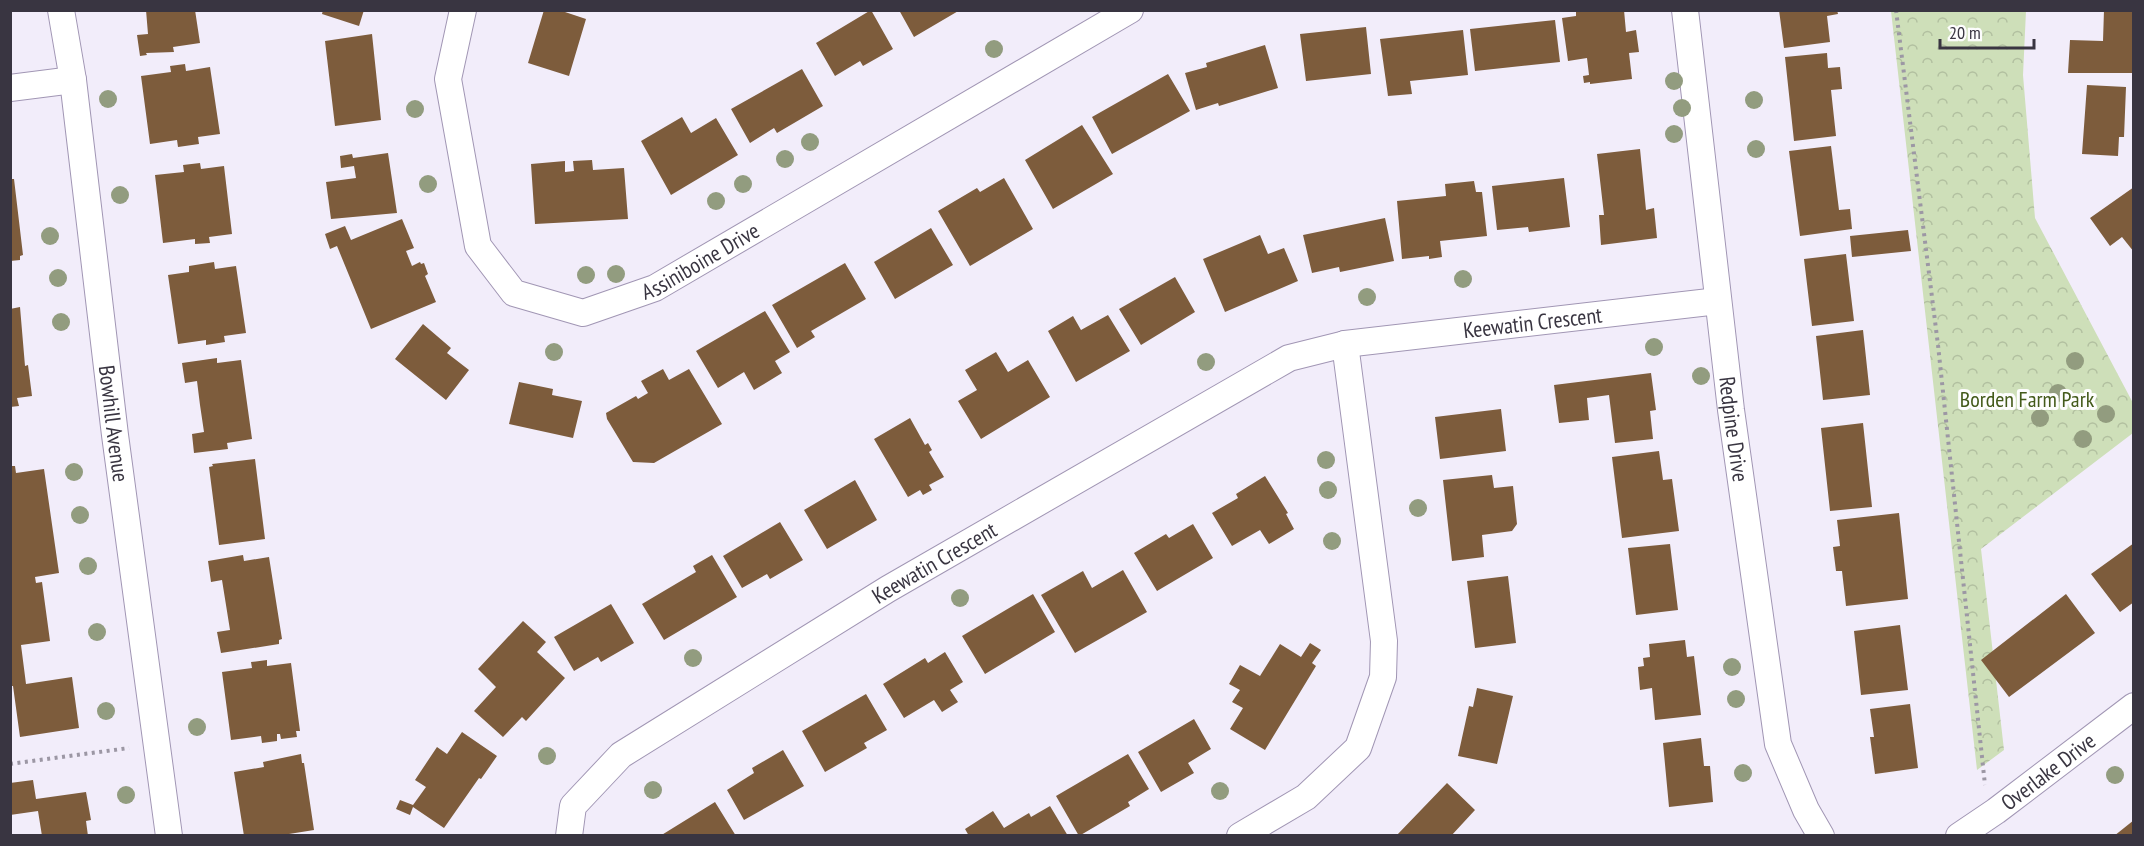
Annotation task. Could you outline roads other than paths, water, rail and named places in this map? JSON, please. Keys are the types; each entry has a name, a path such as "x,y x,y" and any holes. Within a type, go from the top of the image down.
{"street":[{"name":"Bowhill Avenue","path":"61,10 73,80 115,435 169,836"},
{"name":"Assiniboine Drive","path":"463,10 448,79 478,246 514,293 583,312 655,288 1130,10"},
{"name":"Redpine Drive","path":"1685,10 1718,301 1778,744 1806,810 1821,836"},
{"path":"10,88 73,80"},
{"name":"Keewatin Crescent","path":"568,836 573,806 621,755 888,589 1289,358 1345,344 1718,301"},
{"path":"1240,836 1306,797 1358,748 1383,677 1384,641 1345,344"},
{"name":"Overlake Drive","path":"1959,836 2133,706"}],"park label":[{"name":"Borden Farm Park","path":"2027,399"}]}
